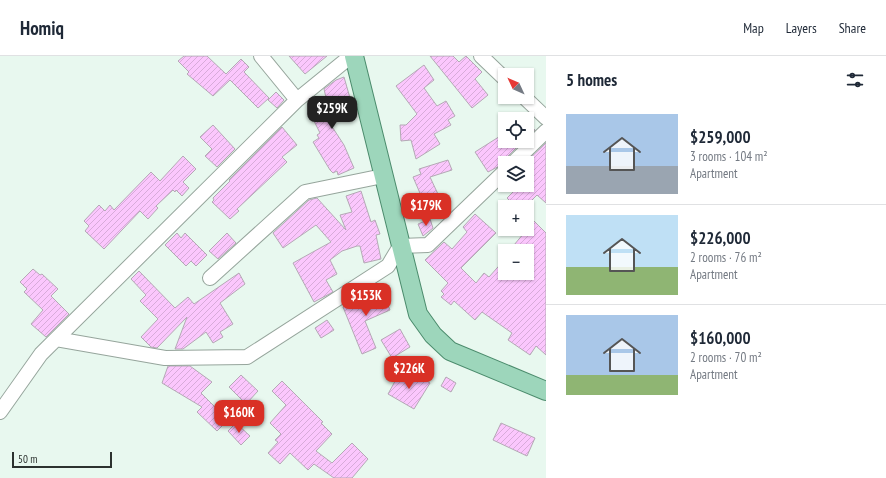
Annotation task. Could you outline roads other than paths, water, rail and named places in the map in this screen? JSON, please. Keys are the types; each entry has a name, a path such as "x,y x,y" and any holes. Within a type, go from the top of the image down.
{"main road":[{"path":"354,56 418,314 433,335 450,351 546,391"}],"street":[{"path":"261,56 297,100"},
{"path":"0,412 42,354 56,339 297,100 350,56"},
{"path":"481,56 498,72"},
{"path":"531,104 546,118"},
{"path":"520,156 546,131"},
{"path":"210,278 305,192 383,176"},
{"path":"56,339 165,358 247,357 388,266 400,246 428,245 498,178"}]}
